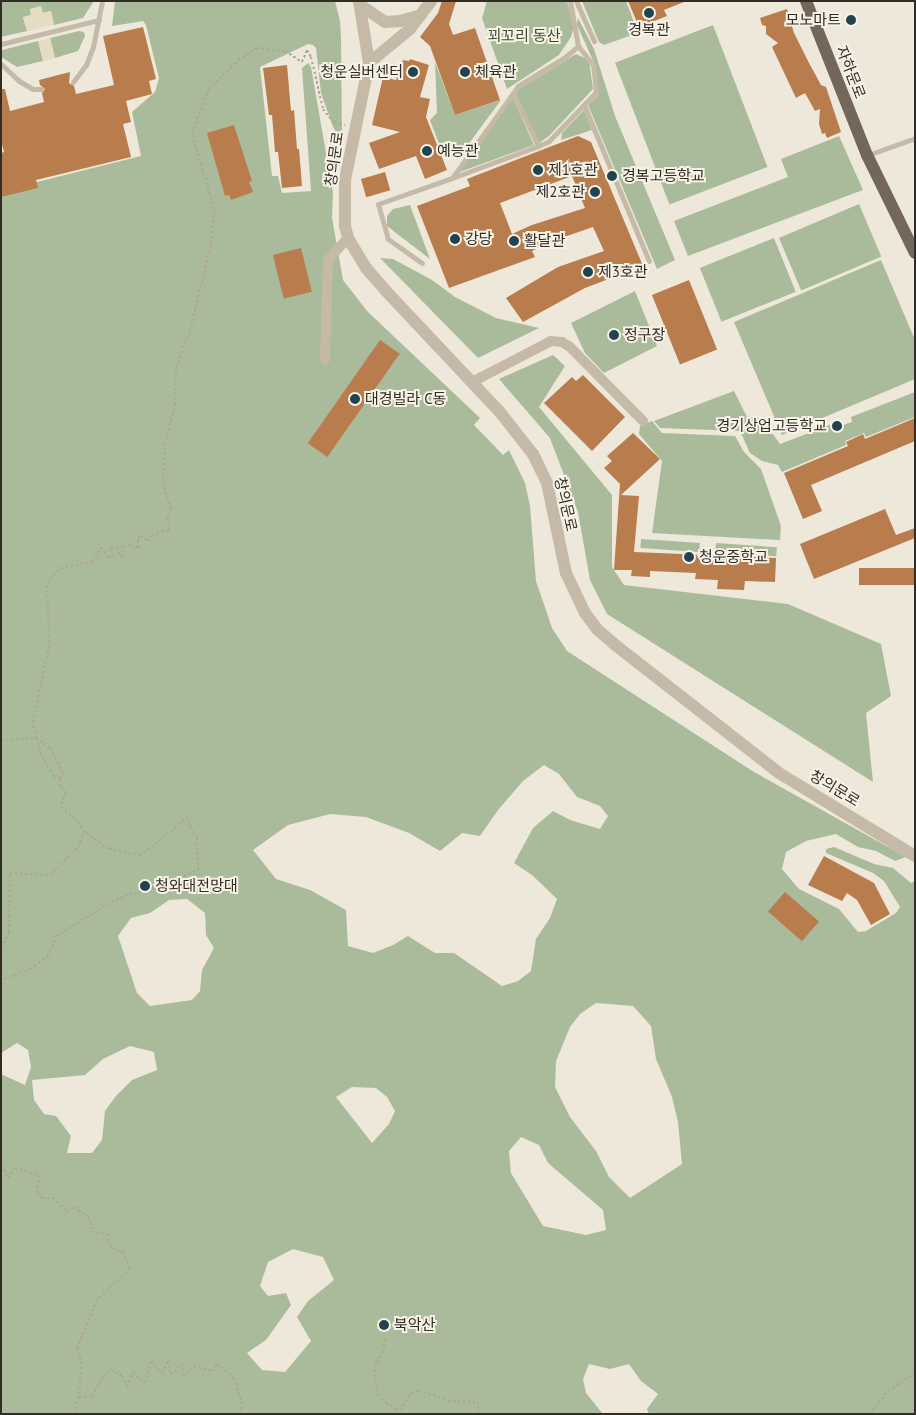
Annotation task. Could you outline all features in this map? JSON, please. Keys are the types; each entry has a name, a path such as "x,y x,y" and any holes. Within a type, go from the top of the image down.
{"main road":[{"name":"자하문로","path":"806,1 866,155 910,232 915,253"}],"street":[{"path":"369,63 410,29 431,1"},
{"path":"360,3 384,22 400,21 421,15"},
{"name":"창의문로","path":"360,3 369,63 354,128 345,180 344,226 348,238 366,268 384,290 472,382 517,432 533,454 547,483 566,572 575,594 598,630 779,774 915,856"},
{"path":"325,359 328,260 348,238"},
{"path":"472,382 551,341 562,342 570,347 643,421"}],"lane":[{"path":"73,82 86,65 93,47 102,1"},
{"path":"422,262 388,239 378,204 549,141 596,92 593,66 578,46 570,1"},
{"path":"576,1 594,40"},
{"path":"1,44 99,20"},
{"path":"452,178 518,86 565,57 578,46"},
{"path":"1,64 19,81 32,89 41,89"},
{"path":"513,93 538,146"},
{"path":"584,105 649,261"},
{"path":"866,155 915,138"}],"path":[{"path":"60,779 54,777 42,757 33,722 49,647 47,583 61,568 94,562 101,547 109,558 112,556 111,547 116,548 122,557 123,546 138,548 140,536 148,542 152,535 170,530 167,520 171,509 163,485 165,445 175,405 176,368 190,331 212,243 214,209 192,133 209,89 238,60 257,48 285,51 302,62 307,50 311,57 323,109 334,123 354,128"},
{"path":"1,740 36,738 50,748 63,773 60,779 60,786 66,793 61,804 63,809 75,818 85,832 109,849 141,855 188,817 190,827 197,837 198,870 147,891 129,894 112,902 56,936 48,956 30,969 5,979 1,984"},
{"path":"1,948 9,932 10,874 50,875 78,847 85,832"},
{"path":"1,1165 8,1178 15,1168 40,1175 37,1192 42,1198 53,1198 66,1211 74,1207 89,1217 92,1232 110,1234 108,1241 112,1248 123,1252 130,1269 97,1300 77,1348 81,1362 79,1397 76,1402 78,1414"},
{"path":"385,1339 383,1351 374,1369 378,1394 386,1403 399,1411"},
{"path":"79,1397 92,1396 103,1376 111,1370 123,1376 127,1387 133,1372 146,1383 151,1361 162,1372 168,1361 171,1375 182,1363 183,1376 194,1366 212,1371 217,1364 234,1378 242,1402 240,1414"},
{"path":"869,1414 888,1392 915,1373"},
{"path":"397,1414 411,1394 419,1390 448,1401 478,1402 479,1414"}],"green space":[{"path":"1,1 94,1 83,18 54,25 51,11 42,13 30,9 31,15 23,17 27,31 1,37"},
{"path":"115,1 335,1 340,21 341,37 342,140 333,127 321,93 316,48 313,45 308,44 260,67 272,176 278,176 282,193 311,191 302,68 308,63 311,67 333,193 332,218 343,280 367,311 480,418 474,425 503,455 509,450 525,483 530,506 536,581 552,628 567,651 754,772 906,857 895,861 876,851 858,847 836,834 806,841 786,852 782,869 799,889 839,909 858,932 866,931 896,913 900,907 884,881 873,873 826,853 826,849 834,847 874,864 893,868 911,883 915,881 915,1414 649,1414 647,1409 658,1394 641,1381 629,1364 610,1369 589,1364 583,1379 586,1393 603,1414 1,1414 1,1074 25,1085 31,1067 28,1050 17,1043 1,1053 1,191 141,156 132,112 155,92 159,78 146,25 143,21 112,26","holes":["544,765 559,774 577,797 600,806 608,816 600,829 570,820 553,811 533,828 514,863 532,875 557,899 550,918 536,939 531,971 518,981 502,986 454,953 435,953 408,936 393,945 373,953 348,946 346,910 310,890 276,879 253,850 288,825 330,814 366,817 409,833 440,851 462,833 480,836 498,810 523,781","187,899 205,913 206,935 214,948 202,970 200,991 192,1000 150,1006 137,993 118,936 131,918 150,913 169,900","596,1003 633,1006 651,1026 656,1059 672,1097 678,1122 682,1164 630,1198 609,1177 596,1151 570,1117 555,1087 556,1061 570,1027 580,1014","130,1046 154,1052 157,1070 132,1080 116,1096 105,1111 102,1140 92,1153 67,1153 71,1136 56,1116 44,1114 34,1100 32,1080 85,1075 103,1059","352,1087 376,1088 387,1097 395,1111 389,1124 372,1143 336,1097","521,1137 539,1145 548,1163 603,1210 606,1230 586,1235 543,1226 511,1173 509,1151","293,1249 323,1257 334,1280 308,1301 297,1317 311,1341 285,1372 262,1370 247,1353 266,1340 291,1305 286,1293 268,1296 260,1286 268,1262"]},
{"name":"꾀꼬리 동산","path":"487,1 567,1 574,26 571,37 559,55 507,89 482,18"},
{"path":"582,1 626,1 637,30 635,34 604,45 599,42"},
{"path":"578,18 594,49 615,116 675,260 657,269 588,105 599,94 595,65 577,25"},
{"path":"713,25 767,167 669,205 615,63"},
{"path":"79,31 84,32 85,36 78,51 55,58 50,38"},
{"path":"38,41 43,61 17,67 1,57 2,50"},
{"path":"576,54 589,60 593,89 549,136 539,143 515,93"},
{"path":"435,62 455,115 501,100 459,157 444,157 430,120 437,113"},
{"path":"513,98 534,145 457,173"},
{"path":"584,110 592,130 561,140 562,133"},
{"path":"839,136 863,190 688,256 674,221 788,177 781,159"},
{"path":"859,204 881,256 801,290 779,238"},
{"path":"410,205 430,259 387,226 387,216 393,209"},
{"path":"774,238 796,292 722,322 700,268"},
{"path":"380,258 393,259 432,280 455,297 496,318 539,328 478,358"},
{"path":"881,260 915,340 915,379 782,435 734,322"},
{"name":"정구장","path":"635,291 657,346 604,373 585,353 571,323"},
{"path":"553,355 565,366 539,407 612,495 612,567 624,585 788,604 881,644 891,696 866,713 873,782 607,614 590,580 578,512 550,438 499,379"},
{"path":"734,391 747,417 761,418 780,444 840,421 843,425 852,422 851,417 915,392 915,417 866,437 864,433 845,441 846,445 782,472 778,465 762,461 750,453 740,431 660,428 654,421"},
{"path":"652,421 662,433 735,436 744,452 761,469 781,526 780,540 652,533 662,461 639,434 640,426"},
{"path":"641,539 700,543 699,552 640,548"},
{"path":"716,543 777,547 776,556 715,552"}],"shaded area":[{"path":"41,6 43,13 51,11 54,25 27,31 23,17 31,15 30,9"},
{"path":"50,38 55,58 43,61 38,41"}],"building":[{"name":"체육관","path":"442,1 456,1 449,24 453,35 475,28 500,100 455,115 430,46 420,37 438,13"},
{"name":"경복관","path":"628,1 684,2 664,10 667,16 639,27"},
{"path":"787,9 794,33 809,63 821,85 826,87 841,132 827,138 825,133 822,134 819,124 820,109 815,111 805,93 796,98 772,47 778,43 766,34 766,26 762,25 760,18"},
{"path":"143,27 156,79 149,81 152,94 126,101 131,122 123,124 131,157 36,180 38,188 1,197 1,153 4,152 1,140 1,89 5,89 10,111 44,102 42,93 45,89 40,85 39,80 70,72 69,83 74,86 76,94 114,85 103,36"},
{"path":"410,59 429,65 420,97 430,99 426,117 447,170 425,179 416,156 379,169 369,143 400,132 372,125 383,77 396,80 403,60 409,61"},
{"path":"287,65 291,111 294,110 302,186 282,188 278,152 275,152 272,115 269,115 263,68"},
{"path":"234,125 252,181 249,182 253,192 231,200 229,195 225,196 207,133"},
{"path":"578,136 591,142 643,266 585,288 523,322 506,298 558,267 604,251 593,227 538,246 538,248 532,251 535,257 449,288 417,206 470,186 467,179","holes":["572,176 585,208 532,225 512,234 500,203"]},
{"path":"385,172 390,190 366,197 361,179"},
{"path":"301,248 312,292 284,299 273,255"},
{"path":"689,280 717,350 680,365 652,295"},
{"name":"대경빌라 C동","path":"380,340 400,354 327,457 308,443"},
{"path":"583,375 625,417 592,451 544,403 572,377 576,381"},
{"path":"915,418 915,441 811,485 822,511 803,519 784,473 848,446 846,442 863,434 865,439"},
{"path":"633,433 660,459 621,495 639,496 634,552 776,558 775,582 745,581 744,590 717,589 718,580 695,579 696,573 650,571 650,577 631,576 632,570 614,570 620,484 604,468 612,461 607,456"},
{"path":"885,509 896,535 915,528 915,538 814,579 800,544"},
{"path":"859,568 915,568 915,585 859,585"},
{"path":"824,856 874,883 890,914 871,925 857,900 847,893 842,901 808,885"},
{"path":"785,892 819,922 802,941 768,912"}],"place":[{"name":"경복관","path":"649,13"},
{"name":"모노마트","path":"851,20"},
{"name":"청운실버센터","path":"413,72"},
{"name":"체육관","path":"465,72"},
{"name":"예능관","path":"427,151"},
{"name":"제1호관","path":"538,170"},
{"name":"경복고등학교","path":"612,176"},
{"name":"제2호관","path":"595,192"},
{"name":"강당","path":"455,239"},
{"name":"활달관","path":"514,241"},
{"name":"제3호관","path":"588,272"},
{"name":"정구장","path":"614,335"},
{"name":"대경빌라 C동","path":"355,399"},
{"name":"경기상업고등학교","path":"837,426"},
{"name":"청운중학교","path":"689,557"},
{"name":"청와대전망대","path":"145,886"},
{"name":"북악산","path":"384,1325"}]}
